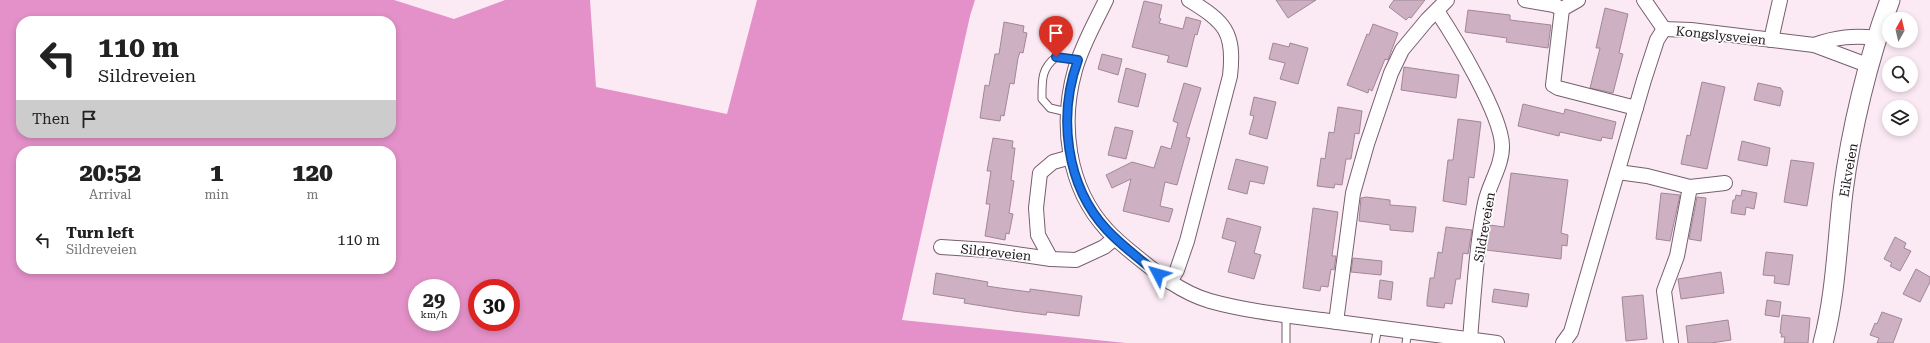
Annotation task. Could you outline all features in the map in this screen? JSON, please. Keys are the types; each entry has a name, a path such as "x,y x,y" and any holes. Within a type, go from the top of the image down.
{"main road":[{"name":"Eikveien","path":"1823,343 1828,326 1848,160 1877,38 1890,0"}],"street":[{"path":"1106,0 1078,60 1067,101 1068,143 1084,196 1099,221 1115,238 1158,274 1170,282 1210,301 1252,310 1378,328 1407,337 1470,339 1497,343"},
{"path":"1170,282 1177,270 1187,241 1230,76 1232,61 1231,47 1222,24 1214,16 1190,0"},
{"path":"1336,322 1353,193 1391,73 1402,50 1427,20 1447,0"},
{"path":"1526,0 1554,5 1562,9"},
{"path":"1562,9 1578,0"},
{"name":"Kongslysveien","path":"1644,0 1664,29 1691,30 1814,45 1870,66"},
{"path":"1771,40 1780,0"},
{"path":"1562,9 1553,85 1558,88 1636,108"},
{"name":"Sildreveien","path":"1437,11 1448,28 1490,106 1500,130 1502,146 1500,160 1486,201 1482,223 1470,339"},
{"path":"1563,343 1571,332 1636,108 1657,40 1664,29"},
{"name":"Kongslysveien","path":"1814,45 1832,38 1853,36 1877,38"},
{"name":"Sildreveien","path":"1051,259 1038,235 1036,208 1040,173 1053,162 1071,157"},
{"path":"1618,172 1646,176 1690,187 1725,183"},
{"path":"1671,343 1664,291 1677,256 1690,187"},
{"name":"Sildreveien","path":"941,247 988,250 1051,259 1076,260 1104,247 1115,238"}],"lane":[{"path":"1067,112 1050,108 1042,99 1042,77 1048,63 1056,57 1078,60"},
{"path":"1286,315 1286,343"},
{"path":"1375,343 1378,328"}],"shaded area":[{"path":"0,0 394,0 454,19 505,0 590,0 596,87 727,114 757,0 975,0 970,16 902,320 1126,343 0,343"}],"building":[{"path":"1276,0 1316,0 1288,18"},
{"path":"1394,0 1425,0 1411,18 1409,17 1406,20 1389,7"},
{"path":"1144,1 1162,5 1159,18 1161,19 1159,23 1183,29 1186,17 1201,21 1197,35 1195,34 1187,67 1167,62 1169,56 1132,47"},
{"path":"1605,8 1628,14 1619,53 1623,54 1613,93 1590,88 1600,48 1596,48"},
{"path":"1468,10 1510,15 1510,20 1551,25 1548,48 1506,42 1507,38 1465,32"},
{"path":"1004,22 1024,26 1023,32 1027,33 1023,53 1020,52 1018,58 1014,84 1010,83 1004,116 1001,115 1000,121 980,118 985,85 989,86 995,54 999,54"},
{"path":"1373,24 1398,33 1388,60 1385,59 1372,91 1369,89 1368,93 1347,85 1367,34 1369,35"},
{"path":"1273,43 1289,47 1290,43 1308,48 1298,84 1280,79 1285,63 1269,59"},
{"path":"1102,54 1122,59 1118,75 1098,69"},
{"path":"1404,67 1459,75 1456,98 1401,90"},
{"path":"1126,68 1146,74 1138,107 1118,102"},
{"path":"1702,82 1725,87 1707,169 1681,164 1687,135 1690,136"},
{"path":"1184,83 1201,88 1186,137 1190,138 1177,185 1165,182 1160,206 1173,209 1169,222 1123,211 1131,179 1112,188 1106,175 1132,162 1154,168 1161,146 1171,149 1178,123 1173,121"},
{"path":"1758,83 1781,88 1783,91 1780,106 1754,100"},
{"path":"1254,97 1276,102 1267,139 1249,134 1254,116 1250,115"},
{"path":"1523,104 1564,114 1565,109 1616,122 1612,139 1602,137 1601,141 1560,132 1559,136 1518,126"},
{"path":"1338,107 1362,111 1359,134 1355,133 1351,159 1346,159 1342,185 1335,184 1334,188 1317,186 1321,158 1325,159 1329,132 1334,133"},
{"path":"1458,119 1481,122 1474,178 1469,177 1466,205 1443,201 1448,160 1453,160"},
{"path":"1115,127 1133,131 1126,159 1108,155"},
{"path":"993,138 1013,141 1012,148 1015,148 1011,180 1014,181 1009,213 1013,214 1009,234 1006,233 1005,240 985,236 990,204 986,204 991,171 987,171"},
{"path":"1742,141 1770,148 1767,166 1738,160"},
{"path":"1236,159 1268,167 1264,184 1250,181 1247,194 1228,189"},
{"path":"1791,160 1814,163 1807,206 1784,202"},
{"path":"1511,173 1568,180 1561,233 1568,235 1567,246 1562,245 1561,259 1486,250 1490,225 1504,227"},
{"path":"1742,190 1757,193 1754,209 1746,207 1745,215 1731,213 1733,200 1735,200 1736,195 1741,196"},
{"path":"1661,193 1680,195 1670,241 1656,239"},
{"path":"1366,197 1390,200 1390,205 1416,207 1413,232 1390,230 1390,225 1359,221 1361,198"},
{"path":"1697,197 1706,198 1701,241 1689,239"},
{"path":"1313,208 1338,212 1332,256 1336,256 1334,270 1331,269 1328,287 1321,286 1320,291 1303,288"},
{"path":"1227,218 1261,227 1254,253 1261,255 1254,279 1228,272 1236,242 1222,238"},
{"path":"1446,227 1472,230 1468,254 1463,253 1460,279 1456,279 1452,304 1445,303 1444,308 1427,306 1430,278 1434,278 1438,252 1442,253"},
{"path":"1895,237 1906,243 1904,248 1911,251 1900,271 1890,266 1892,263 1884,259"},
{"path":"1766,252 1793,255 1789,285 1774,283 1775,276 1763,275"},
{"path":"1353,258 1382,261 1381,275 1351,272"},
{"path":"1916,269 1930,277 1930,282 1920,302 1903,294"},
{"path":"1721,272 1724,293 1681,299 1678,279"},
{"path":"936,273 988,282 987,286 1030,292 1030,289 1082,296 1079,316 1047,312 1046,315 1014,311 964,303 965,299 933,294"},
{"path":"1380,280 1393,282 1391,300 1378,298"},
{"path":"1494,289 1529,294 1527,307 1492,302"},
{"path":"1643,295 1647,339 1626,341 1622,297"},
{"path":"1767,300 1781,302 1779,317 1765,315"},
{"path":"1882,312 1902,319 1893,343 1877,343 1879,338 1870,335"},
{"path":"1782,315 1810,318 1808,343 1784,343 1785,337 1781,337 1782,334 1780,333"},
{"path":"1728,320 1731,340 1711,343 1688,343 1686,326"}],"route":[{"path":"1056,57 1078,60 1067,101 1067,124 1068,143 1072,164 1084,196 1106,230 1158,274"}]}
